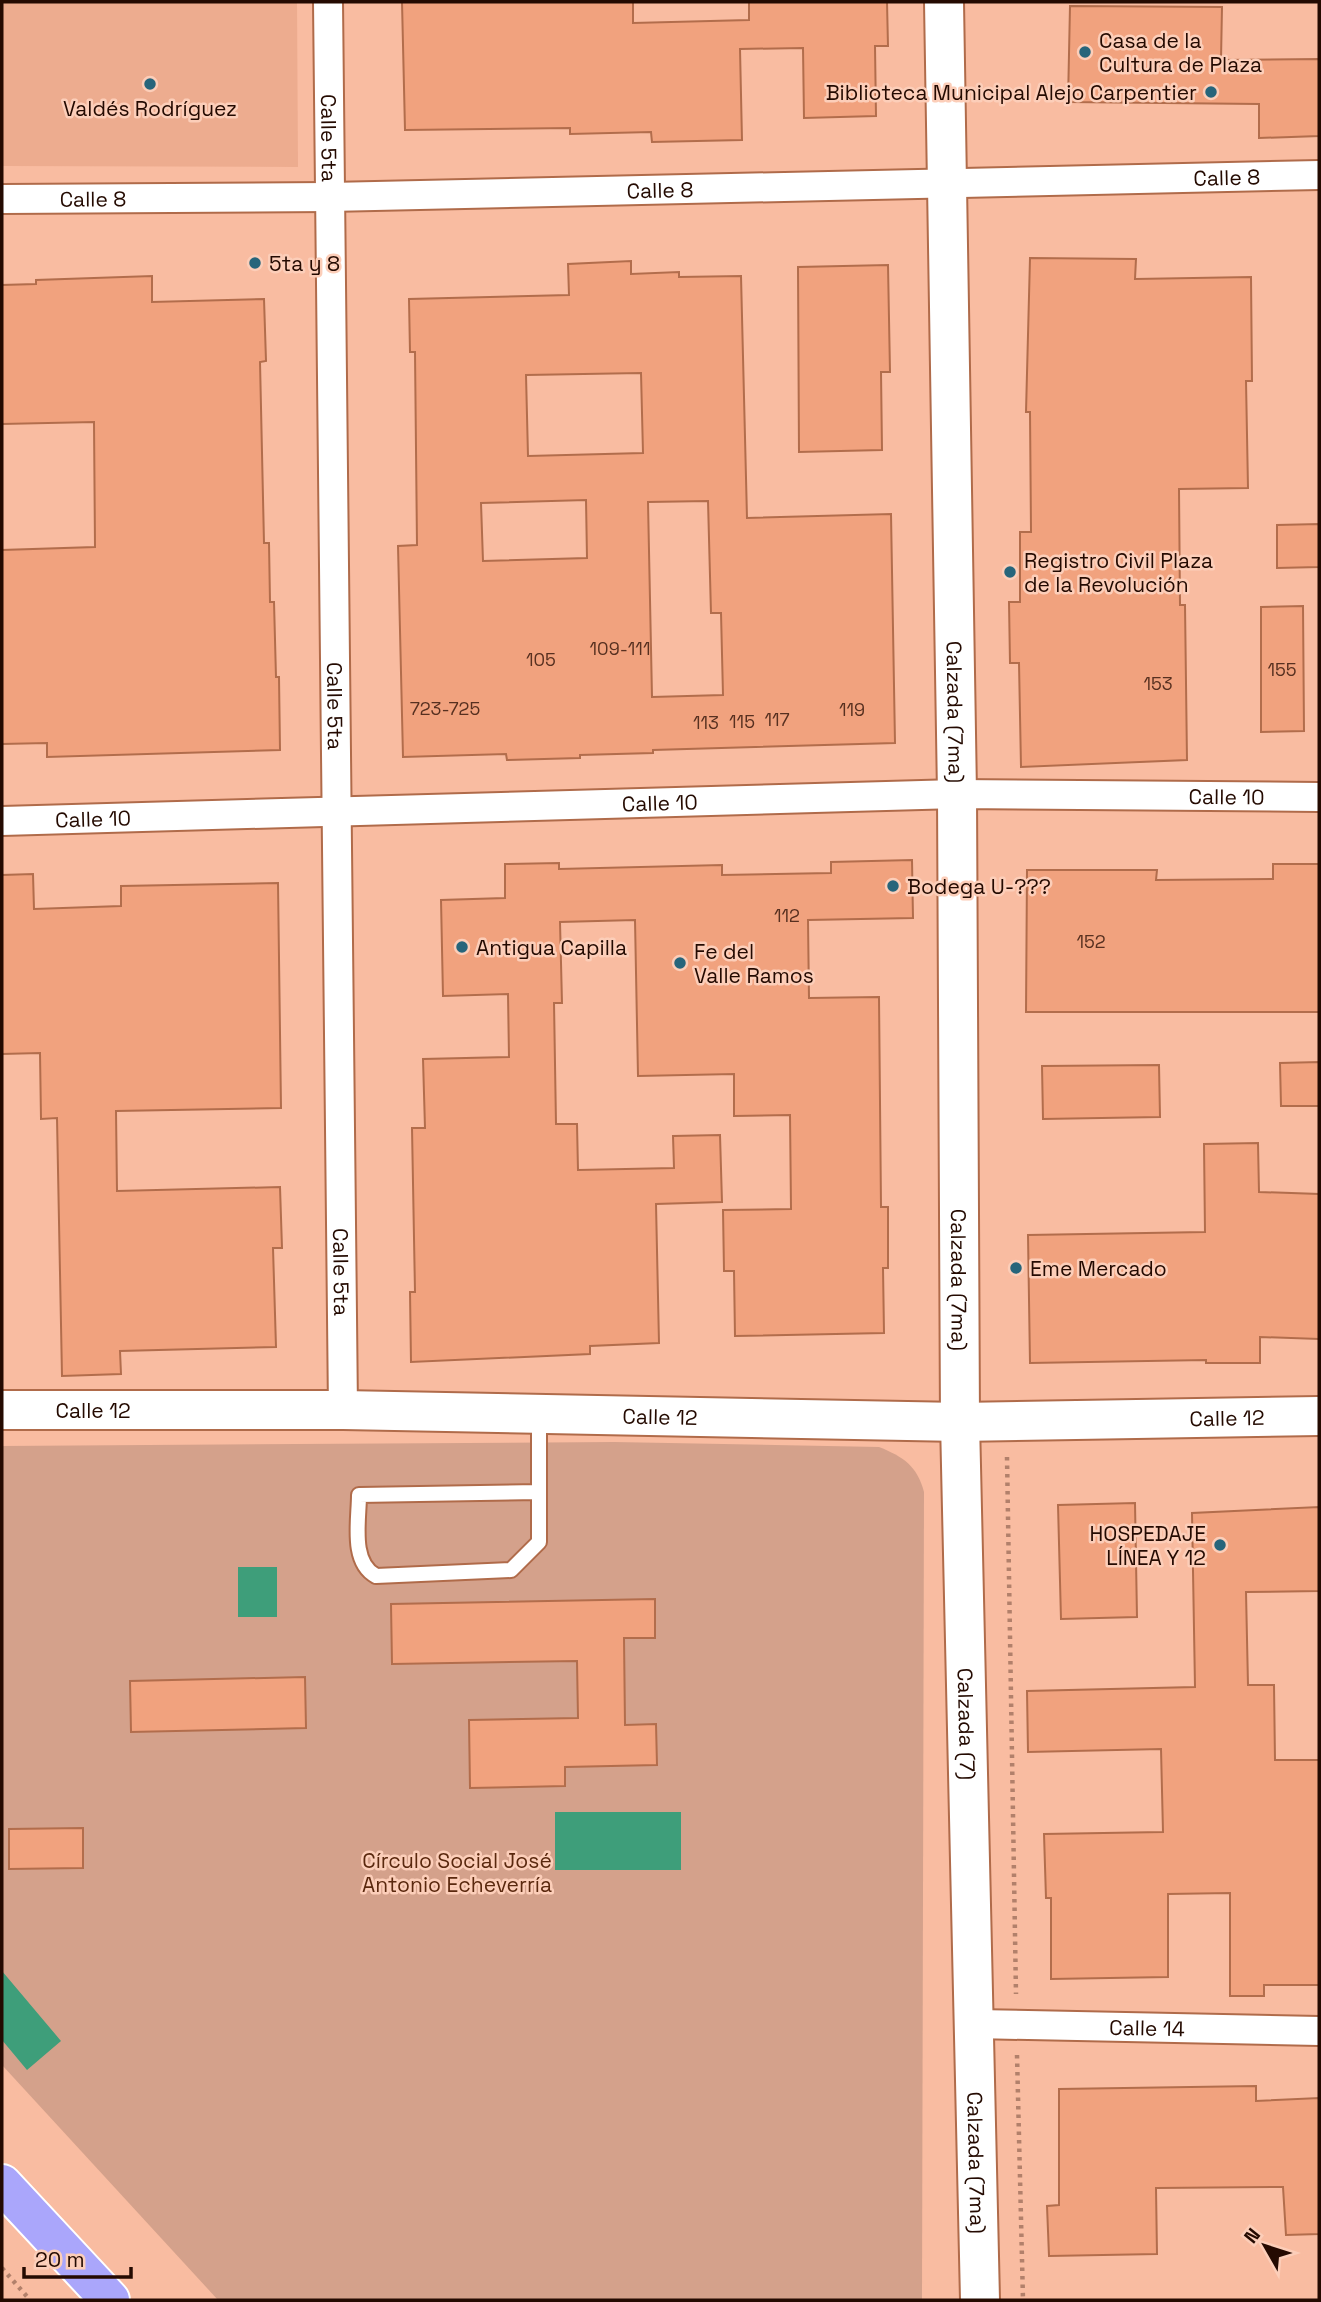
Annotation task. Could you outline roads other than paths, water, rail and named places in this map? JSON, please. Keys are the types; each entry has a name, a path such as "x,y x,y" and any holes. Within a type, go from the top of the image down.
{"highway":[{"path":"2,2184 110,2300"}],"main road":[{"name":"Calzada (7ma)","path":"944,2 957,794 960,1422"},
{"name":"Calle 12","path":"2,1410 343,1410 960,1422 1319,1416"},
{"name":"Calzada (7)","path":"960,1422 975,2024"},
{"name":"Calzada (7ma)","path":"975,2024 980,2300"}],"street":[{"name":"Calle 5ta","path":"328,2 343,1410"},
{"name":"Calle 8","path":"2,198 330,197 1319,176"},
{"name":"Calle 10","path":"2,821 957,794 1319,797"},
{"name":"Calle 14","path":"975,2024 1319,2031"}],"lane":[{"path":"538,1492 359,1494 359,1556 366,1571 376,1577 511,1570 539,1542 539,1414"}],"place":[{"name":"Casa de la Cultura de Plaza","path":"1085,52"},
{"name":"Valdés Rodríguez","path":"150,84"},
{"name":"Biblioteca Municipal Alejo Carpentier","path":"1211,92"},
{"name":"5ta y 8","path":"255,263"},
{"name":"Registro Civil Plaza de la Revolución","path":"1010,572"},
{"name":"Bodega U-???","path":"893,886"},
{"name":"Antigua Capilla","path":"462,947"},
{"name":"Fe del Valle Ramos","path":"680,963"},
{"name":"Eme Mercado","path":"1016,1268"},
{"name":"HOSPEDAJE LÍNEA Y 12","path":"1220,1545"}],"park label":[{"name":"Círculo Social José Antonio Echeverría","path":"457,1872"}]}
